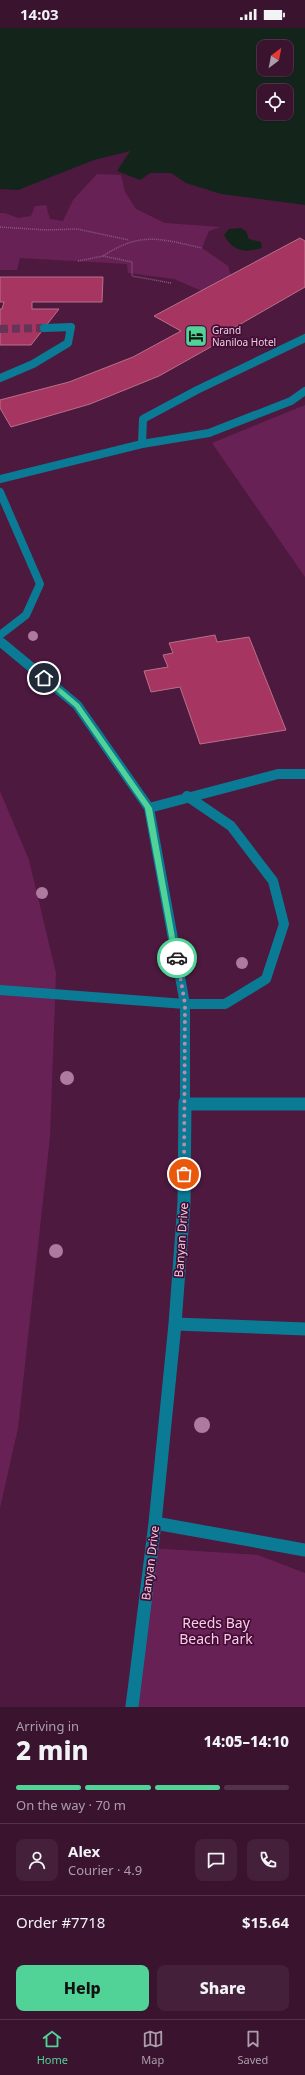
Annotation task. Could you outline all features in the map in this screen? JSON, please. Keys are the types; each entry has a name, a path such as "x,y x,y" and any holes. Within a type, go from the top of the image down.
{"street":[{"path":"0,378 33,364 68,343 71,327 44,328"},
{"path":"142,444 143,419 197,390 305,338"},
{"path":"0,479 142,444 209,433 291,402 305,390"},
{"path":"0,492 40,584 26,615 0,635"},
{"name":"Banyan Drive","path":"0,641 77,705 148,808 185,1004 184,1203 175,1324 154,1523 132,1707"},
{"path":"148,808 187,796 278,774 305,774"},
{"path":"0,990 185,1004 225,1004 266,979 284,924 273,881 231,826 187,796"},
{"path":"185,1104 305,1104"},
{"path":"175,1324 305,1328"},
{"path":"154,1523 305,1550"}],"path":[{"path":"0,227 46,230 77,229 98,232 130,240"},
{"path":"78,262 103,256 130,240 143,238 167,239 202,248"},
{"path":"103,256 132,262 132,276 171,283"}],"green space":[{"path":"97,174 121,175 125,192 136,209 165,223 221,227 209,231 202,248 228,266 231,275 202,291 174,279 128,273 127,264 20,258 17,270 0,270 0,213 5,213 18,218 31,216 35,206 46,205 50,219 63,221 73,200"},
{"path":"305,405 305,577 212,443"},
{"path":"0,791 29,860 56,973 50,1137 18,1428 0,1508"},
{"name":"Reeds Bay Beach Park","path":"149,1548 258,1555 305,1573 305,1707 125,1707"}],"shaded area":[{"path":"0,28 305,28 305,205 221,194 186,183 171,173 150,173 140,180 117,171 130,151 94,160 18,190 0,189"},
{"path":"241,228 246,231 249,239 261,242 262,248 245,251 231,245 224,235 229,229"}],"building":[{"name":"Grand Naniloa Hotel","path":"300,238 305,241 305,287 211,341 216,344 159,376 90,404 11,427 0,408 0,400 69,382 133,357 181,331 154,316"},
{"path":"0,277 103,277 102,302 32,302 32,309 59,309 31,345 0,345 0,309 2,309 4,302 0,302"},
{"path":"215,635 217,642 249,637 286,730 200,744 180,687 151,692 144,671 168,667 163,655 173,653 169,643"}],"tunnel":[{"path":"0,329 44,328"}],"way so far":[{"path":"177,958 185,1004 184,1174"}],"place":[{"name":"Grand Naniloa Hotel","path":"196,336"}],"route":[{"path":"44,678 77,705 148,808 177,958"}]}
